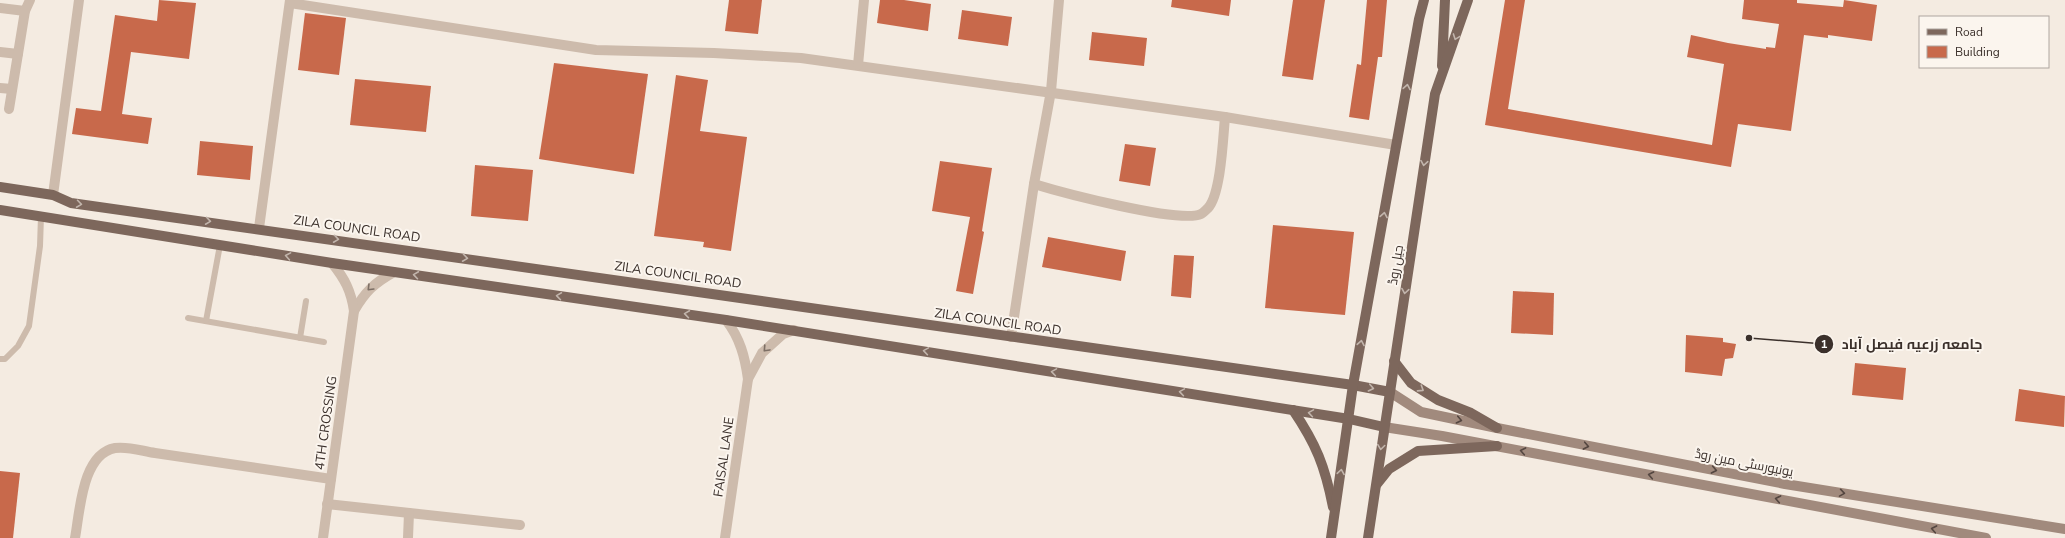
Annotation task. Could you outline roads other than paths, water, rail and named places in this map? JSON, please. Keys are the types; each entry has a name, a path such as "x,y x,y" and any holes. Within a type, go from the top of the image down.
{"main road":[{"path":"1419,0 1419,19"},
{"name":"جیل روڈ","path":"1330,538 1353,385 1419,19 1424,0"},
{"path":"1442,75 1445,0"},
{"name":"جیل روڈ","path":"1368,538 1435,94 1468,0"},
{"name":"ZILA COUNCIL ROAD","path":"0,187 53,194 71,202 1353,385 1390,392"},
{"path":"0,210 332,263 794,330 1349,419 1384,427"},
{"path":"1394,361 1411,383 1438,400 1471,413 1497,428"},
{"path":"1293,410 1311,437 1324,470 1334,514"},
{"path":"1376,486 1388,469 1418,451 1497,446"}],"street":[{"path":"9,109 25,11 30,0"},
{"path":"53,194 79,0"},
{"path":"858,65 864,0"},
{"path":"1011,337 1034,184 1051,91 1059,0"},
{"path":"259,228 290,1 596,50 777,56 858,65 1051,91 1225,117 1396,145"},
{"path":"0,8 25,11"},
{"path":"0,52 18,54"},
{"path":"0,88 12,88"},
{"path":"1034,184 1098,202 1175,215 1200,215 1208,208 1216,188 1225,117"},
{"name":"4TH CROSSING","path":"323,538 354,312 352,294 344,277 332,263"},
{"name":"4TH CROSSING","path":"354,312 364,295 377,281 394,272"},
{"name":"FAISAL LANE","path":"725,538 748,379 742,347 735,332 726,320"},
{"name":"FAISAL LANE","path":"748,379 762,354 783,334 794,330"},
{"name":"یونیورسٹی مین روڈ","path":"1390,392 1420,412 1497,428 1805,487 2065,529"},
{"path":"1384,427 1497,446 1986,538"},
{"path":"75,538 88,473 97,458 114,448 129,448 331,479"},
{"path":"1801,504 1805,487"},
{"path":"327,504 520,525"},
{"path":"408,538 410,513"}],"lane":[{"path":"0,359 5,359 18,346 29,326 39,253 41,216"},
{"path":"206,321 220,244"},
{"path":"300,338 306,302"},
{"path":"188,318 324,342"}],"place":[{"name":"جامعہ زرعیہ فیصل آباد","path":"1749,338"}]}
